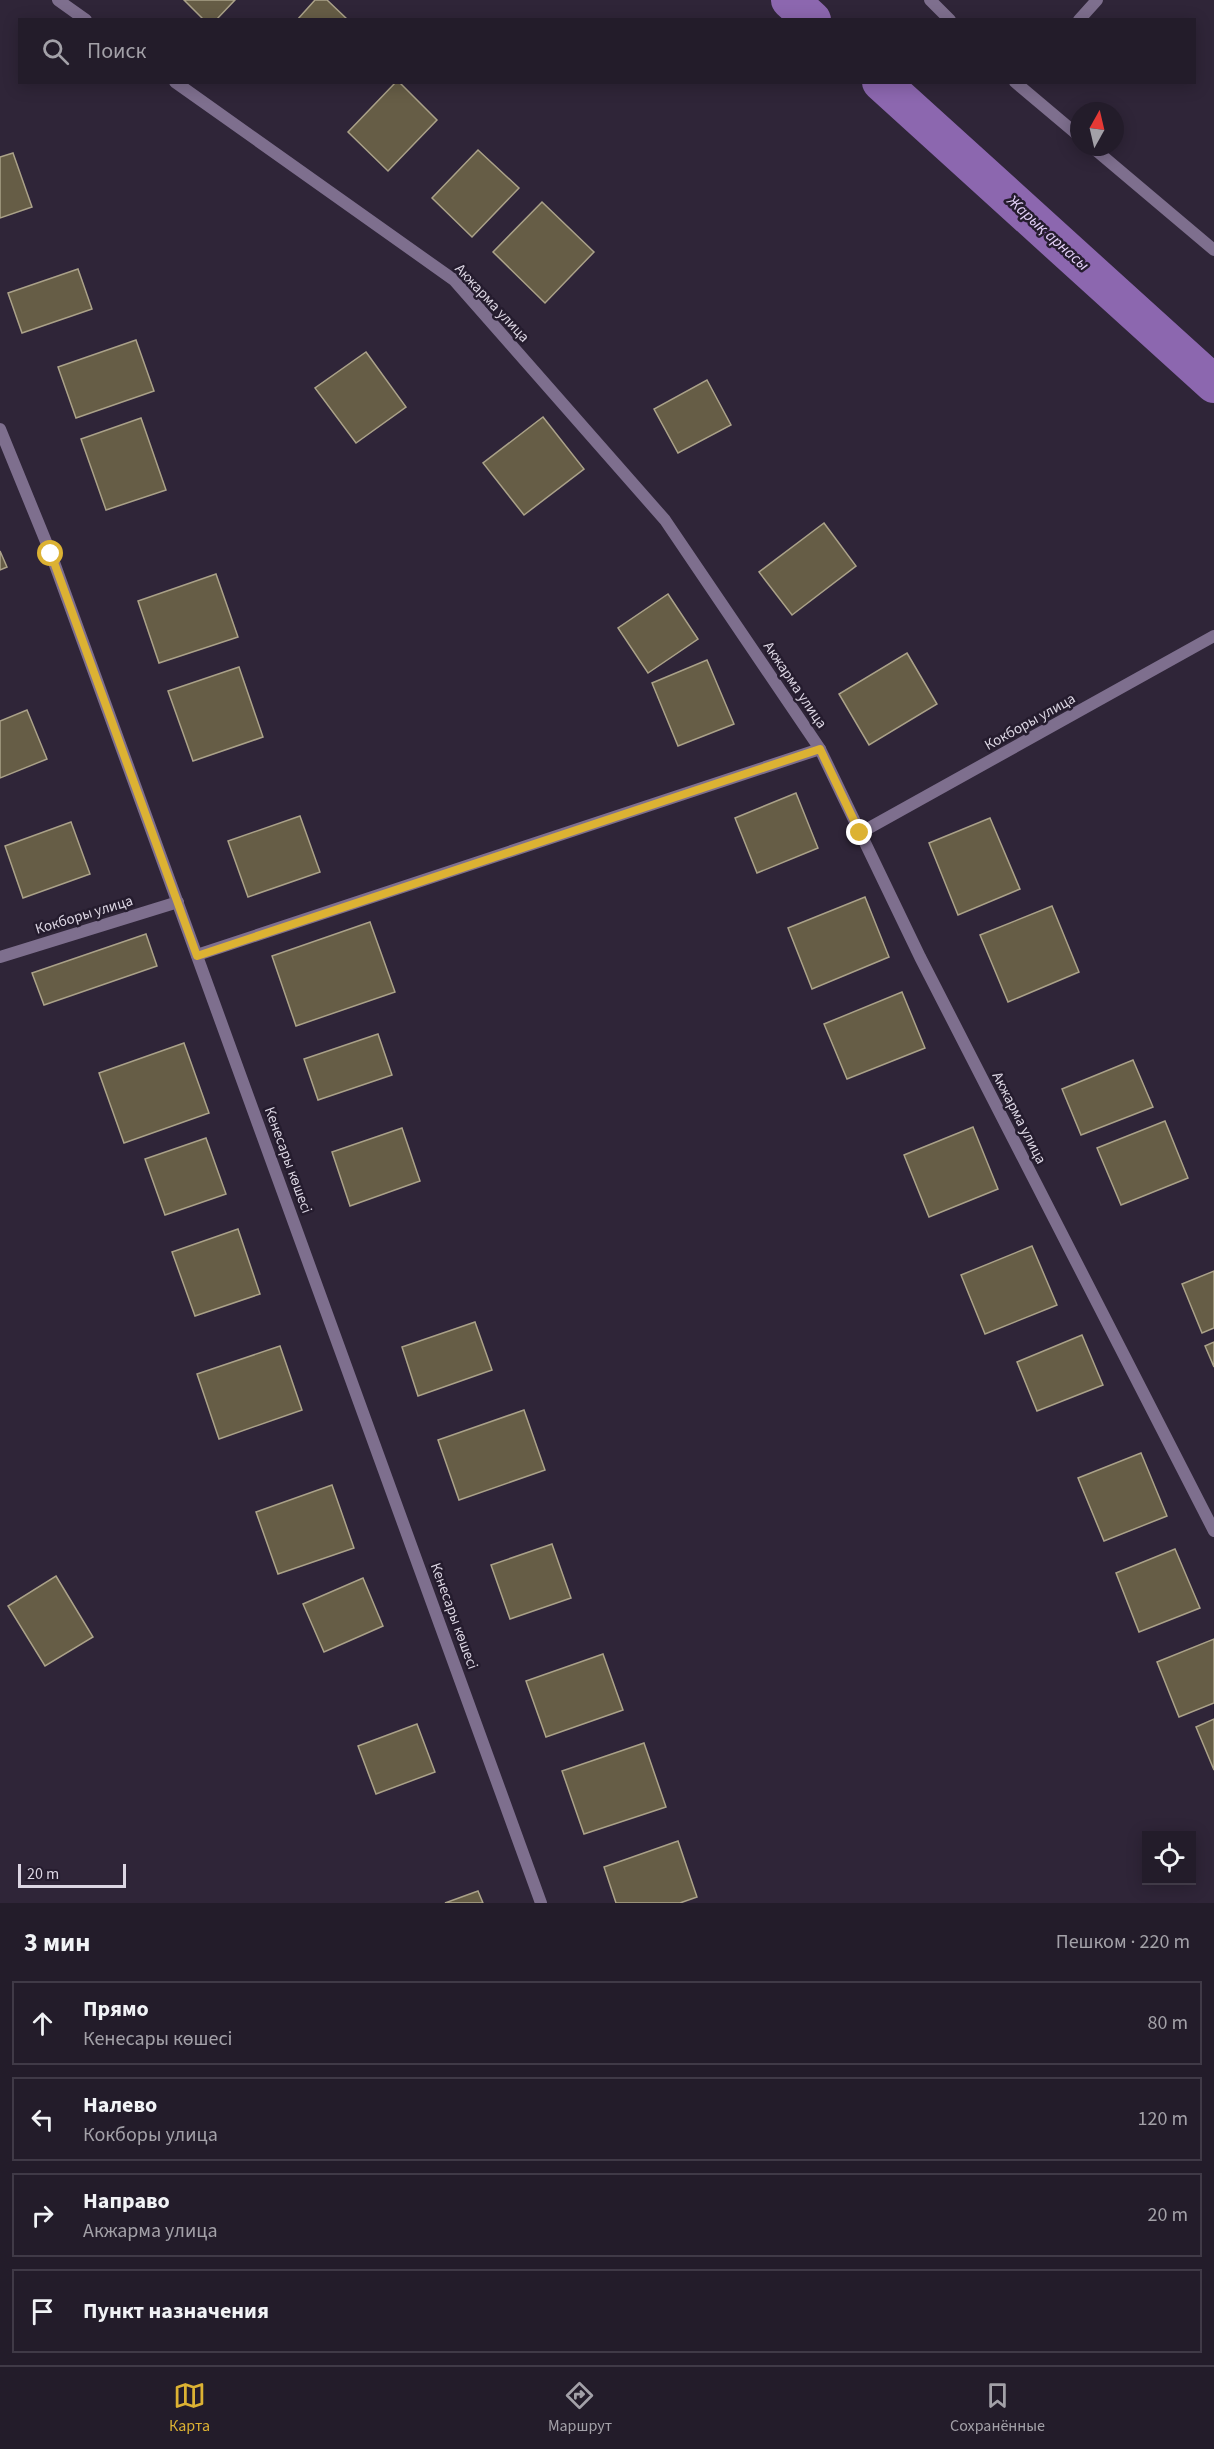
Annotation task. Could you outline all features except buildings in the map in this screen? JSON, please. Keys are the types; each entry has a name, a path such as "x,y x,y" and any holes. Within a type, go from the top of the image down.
{"street":[{"path":"58,0 83,18"},
{"path":"930,0 948,18"},
{"path":"1081,18 1097,0"},
{"name":"Акжарма улица","path":"178,84 454,280 664,520 820,749 920,957 1214,1531"},
{"path":"1019,84 1070,128"},
{"path":"1103,156 1214,250"},
{"name":"Кенесары көшесі","path":"0,429 51,554 541,1903"},
{"name":"Кокборы улица","path":"860,833 1214,636"},
{"path":"197,956 820,749"},
{"name":"Кокборы улица","path":"0,957 178,902"}],"waterway":[{"name":"Жарық арнасы","path":"790,0 810,18"},
{"name":"Жарық арнасы","path":"883,84 1214,384"}],"route":[{"path":"51,554 197,956 820,749 860,833"}]}
